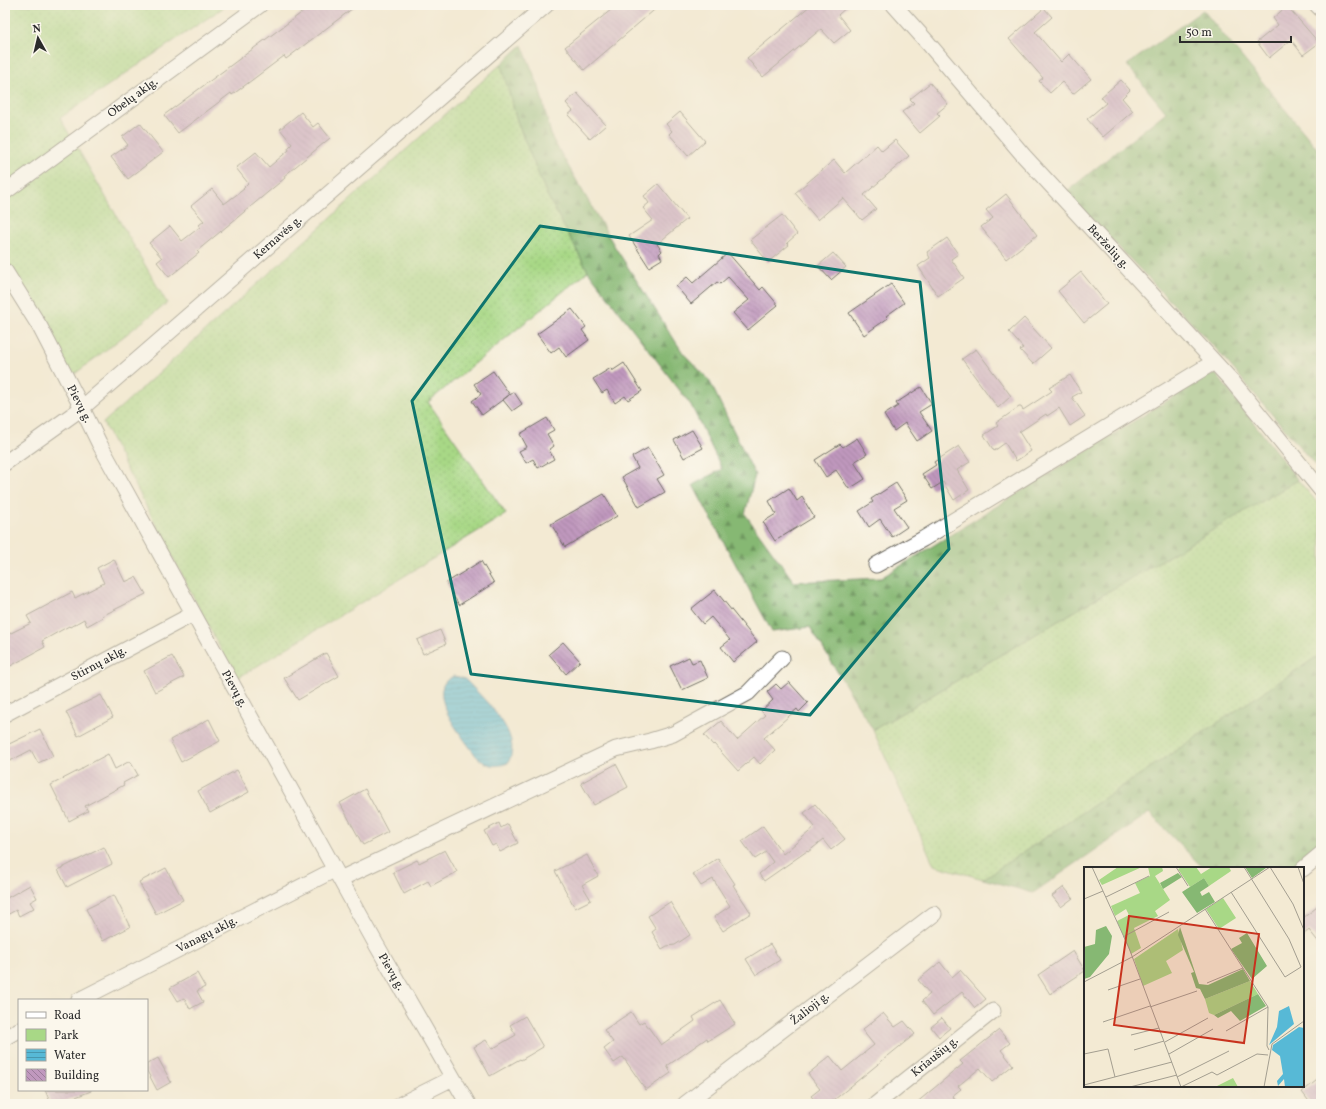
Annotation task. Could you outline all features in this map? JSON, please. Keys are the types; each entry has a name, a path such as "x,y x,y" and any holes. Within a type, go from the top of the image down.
{"street":[{"name":"Obelų aklg.","path":"5,192 260,5"},
{"name":"Kernavės g.","path":"5,463 82,408 546,5"},
{"name":"Berželių g.","path":"894,5 1024,156 1232,381 1321,490"},
{"path":"1317,5 1321,9"},
{"name":"Pievų g.","path":"5,271 40,327 99,443 193,614 337,875 468,1104"},
{"path":"876,565 924,539 1214,362"},
{"name":"Stirnų aklg.","path":"5,714 193,614"},
{"name":"Vanagų aklg.","path":"81,999 337,875 616,749 673,734 748,693 782,658"},
{"path":"1304,868 1321,854"},
{"name":"Žalioji g.","path":"685,1104 934,914"},
{"name":"Kriaušių g.","path":"876,1104 993,1011"},
{"path":"5,1038 18,1031"},
{"path":"401,1104 453,1078"}],"highlighted area":[{"path":"540,226 920,282 949,549 810,715 471,674 412,401"}],"green space":[{"path":"5,5 227,5 60,118 167,303 72,376 40,317 5,260"},
{"path":"1203,10 1321,153 1321,460 1315,465 1217,350 1066,192 1166,112 1127,65"},
{"path":"522,45 539,87 552,138 615,247 683,353 709,380 755,475 745,514 794,582 881,578 1207,376 1216,374 1298,480 873,730 810,627 772,632 693,485 722,469 691,405 588,271 547,195 518,124 501,64"},
{"path":"501,64 518,124 547,195 588,271 428,402 506,514 236,679 103,423"},
{"path":"1298,480 1321,507 1321,654 983,879 934,865 873,730"},
{"path":"1321,654 1321,841 1292,867 1202,867 1149,813 1033,893 983,879"}],"water":[{"path":"453,676 465,679 491,707 507,729 511,740 512,752 508,763 495,766 483,762 476,756 451,720 442,699 442,690 445,682"}],"building":[{"path":"312,5 357,5 286,59 284,56 232,95 231,93 178,133 164,115"},
{"path":"617,5 660,5 584,70 565,47"},
{"path":"811,5 849,5 838,15 850,30 834,43 821,29 763,77 747,58"},
{"path":"1287,6 1319,43 1303,55 1291,40 1269,58 1257,42 1278,25 1273,18"},
{"path":"1044,8 1052,17 1035,32 1061,62 1069,54 1091,79 1073,94 1062,82 1050,93 1039,81 1043,78 1009,39"},
{"path":"1121,80 1130,90 1122,98 1133,111 1103,137 1087,119 1106,103 1101,97"},
{"path":"930,83 948,104 937,113 940,116 920,133 902,112 914,103 910,99"},
{"path":"577,93 606,125 590,139 568,115 573,111 566,103"},
{"path":"301,112 313,127 318,123 330,138 284,176 285,178 197,251 199,253 169,277 157,262 162,258 149,243 170,226 182,241 200,227 199,225 204,221 191,206 212,189 224,204 244,189 243,188 248,183 236,168 256,152 269,167 289,150 288,148 292,144 280,129"},
{"path":"680,112 705,141 688,156 669,134 672,131 666,124"},
{"path":"140,123 163,152 128,179 111,157 128,145 122,137"},
{"path":"895,140 909,156 864,195 876,209 862,220 843,198 818,220 795,193 834,160 845,173 877,145 882,151"},
{"path":"658,184 687,219 657,244 662,251 659,254 662,259 649,267 629,236 653,220 643,208 649,203 644,196"},
{"path":"1006,194 1037,235 1006,259 981,227 993,218 986,210"},
{"path":"782,215 797,234 787,243 789,245 768,262 750,240"},
{"path":"947,238 958,254 951,259 964,278 938,296 918,266 930,258 927,252"},
{"path":"728,253 760,290 763,287 778,305 748,330 733,313 749,300 728,277 720,284 717,282 691,304 676,286 687,277 693,283"},
{"path":"833,253 846,267 831,280 818,266"},
{"path":"1081,272 1107,304 1084,323 1058,291"},
{"path":"891,284 904,303 886,316 888,318 864,335 849,313"},
{"path":"572,309 586,327 582,330 589,340 566,357 559,347 551,353 537,334"},
{"path":"1024,318 1051,348 1033,364 1020,350 1023,348 1009,332"},
{"path":"976,349 1011,396 998,408 962,359"},
{"path":"624,363 642,391 628,400 625,396 615,403 607,390 602,393 593,379 611,368 612,371"},
{"path":"493,371 510,395 514,392 522,404 512,411 503,400 509,395 482,415 472,401 481,394 474,384"},
{"path":"1070,375 1081,392 1072,397 1085,416 1070,426 1059,408 1047,416 1046,414 1019,432 1031,451 1016,461 1005,443 994,451 984,435 998,426 996,423 1019,407 1023,410 1052,391 1049,388"},
{"path":"921,387 932,404 919,412 932,431 917,441 905,423 894,431 884,415 898,406 896,403"},
{"path":"547,418 554,430 547,434 554,446 549,450 554,459 538,468 533,459 526,463 519,451 527,447 520,434"},
{"path":"692,430 703,448 684,458 674,440"},
{"path":"857,438 867,454 854,462 865,479 849,489 836,470 826,477 815,460 840,444 843,447"},
{"path":"959,446 970,462 957,470 969,490 954,500 943,482 932,489 922,474 936,465 934,462"},
{"path":"648,448 664,475 657,479 665,492 639,507 622,477 638,468 632,457"},
{"path":"896,483 907,500 894,508 907,527 892,537 880,519 869,527 859,511 873,502 871,499"},
{"path":"789,488 797,501 802,497 814,517 775,541 763,522 776,514 769,501"},
{"path":"604,494 617,516 565,547 551,524"},
{"path":"114,559 125,582 136,577 146,594 102,616 103,617 87,626 84,619 70,627 69,626 42,641 45,647 5,669 5,636 31,623 27,616 72,592 75,598 104,583 97,568"},
{"path":"481,561 494,583 459,605 446,583"},
{"path":"715,590 757,642 733,662 721,647 730,640 711,617 703,624 691,609"},
{"path":"440,630 446,644 423,654 417,640"},
{"path":"563,642 580,661 566,674 549,654"},
{"path":"326,653 339,676 298,700 284,678"},
{"path":"172,656 184,677 155,692 144,671"},
{"path":"689,657 692,663 700,660 708,678 682,690 670,666"},
{"path":"789,682 808,703 799,712 797,709 764,738 775,750 760,764 754,757 738,771 704,735 721,721 737,740 765,715 761,711 773,700 767,692 776,684 781,689"},
{"path":"101,695 113,717 78,736 66,712"},
{"path":"209,719 220,741 181,762 170,740"},
{"path":"40,729 53,756 38,763 31,750 10,761 5,751 5,746"},
{"path":"108,754 115,769 130,761 138,775 123,783 124,785 85,806 88,811 69,821 51,785"},
{"path":"616,764 628,787 594,805 581,783"},
{"path":"237,770 249,792 210,813 198,791"},
{"path":"365,789 388,832 363,845 340,803"},
{"path":"815,804 845,839 831,850 823,840 808,852 807,851 764,881 759,874 773,862 766,852 755,859 742,841 763,826 783,854 815,827 804,813"},
{"path":"499,823 501,828 508,824 518,843 500,852 496,844 492,846 484,831"},
{"path":"104,847 112,864 67,887 58,870"},
{"path":"445,850 457,872 431,886 428,881 404,894 393,872 417,860 419,863"},
{"path":"587,855 598,876 582,885 591,900 575,908 555,871"},
{"path":"718,858 735,884 733,885 751,913 723,931 714,917 730,906 713,879 701,886 693,874"},
{"path":"166,868 183,900 156,914 139,882"},
{"path":"30,885 37,898 30,902 34,908 19,916 16,910 5,916 5,899"},
{"path":"1064,887 1073,898 1061,907 1052,896"},
{"path":"114,895 130,927 103,941 86,909"},
{"path":"670,902 690,935 675,945 667,946 662,949 652,932 656,929 648,916"},
{"path":"1321,904 1321,945 1309,930 1304,934 1304,917"},
{"path":"770,944 780,960 756,975 746,959"},
{"path":"1073,951 1084,969 1084,972 1050,994 1038,975"},
{"path":"940,962 952,977 960,970 986,999 975,1008 962,992 933,1015 922,1001 930,994 918,980"},
{"path":"197,973 205,987 197,991 203,1002 190,1009 184,998 178,1001 170,988"},
{"path":"720,1000 735,1024 708,1041 707,1038 667,1066 671,1073 646,1090 623,1057 614,1063 604,1049 613,1042 604,1030 631,1012 639,1024 644,1021 661,1045 695,1021 693,1017"},
{"path":"883,1013 895,1027 904,1021 915,1034 829,1104 818,1104 811,1096 820,1089 808,1074 830,1056 842,1071 874,1045 862,1030"},
{"path":"525,1016 543,1047 490,1076 474,1047 486,1040 492,1049 516,1035 510,1025"},
{"path":"942,1018 950,1028 939,1037 931,1027"},
{"path":"999,1030 1010,1043 1001,1050 1013,1065 992,1082 980,1068 958,1086 961,1089 952,1096 959,1104 915,1104 963,1064 960,1061"},
{"path":"158,1058 171,1082 157,1090 148,1073 148,1063"},
{"path":"1321,1077 1321,1104 1311,1104 1302,1092"},
{"path":"45,1091 91,1091 58,1104 51,1104"}]}
